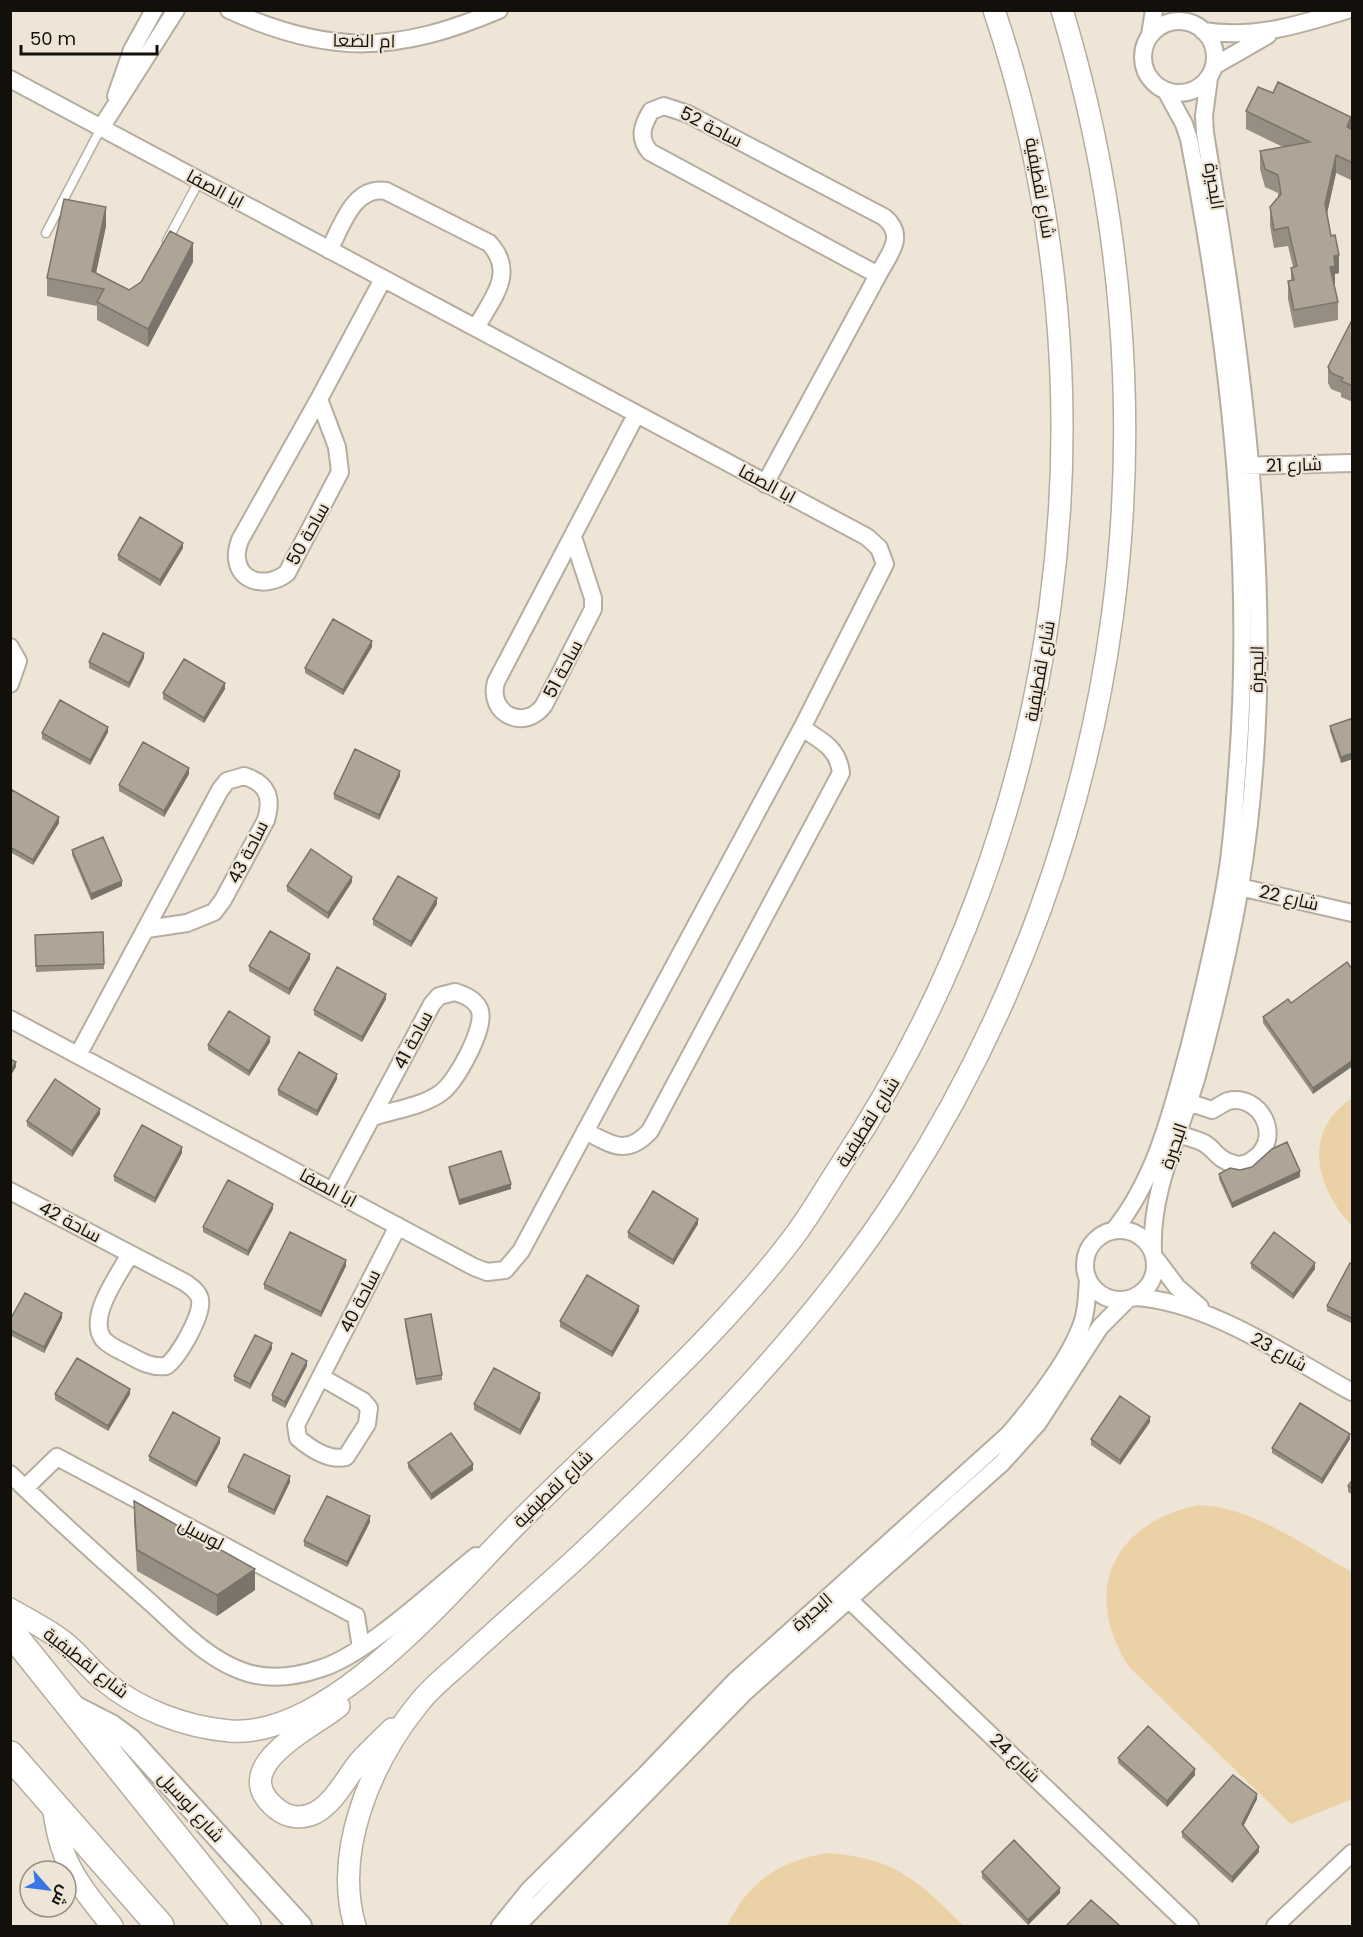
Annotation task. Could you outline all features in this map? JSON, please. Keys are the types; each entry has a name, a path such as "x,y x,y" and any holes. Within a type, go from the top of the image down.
{"highway":[{"name":"شارع لوسيل","path":"10,1631 247,1926"},
{"path":"10,1755 160,1926"}],"main road":[{"name":"شارع لوسيل","path":"68,1705 111,1726 130,1740 300,1926"}],"street":[{"path":"101,128 114,103 132,50 154,10"},
{"path":"114,103 131,84 176,10"},
{"name":"ام الضعا","path":"229,10 280,31 345,44 407,41 461,26 499,10"},
{"name":"شارع لقطيفية","path":"10,1609 64,1641 101,1678 129,1698 171,1718 220,1729 248,1731 267,1728 297,1716 379,1665 519,1521 694,1354 793,1239 862,1135 913,1045 951,963 994,856 1022,760 1047,638 1060,519 1063,432 1059,318 1044,202 1020,92 994,10"},
{"path":"379,1665 361,1687 269,1759 262,1770 261,1782 264,1794 271,1804 292,1817 306,1817 327,1804 361,1760 421,1700 617,1520 754,1380 840,1277 907,1182 961,1087 994,1021 1043,902 1087,759 1105,669 1118,577 1126,440 1124,341 1108,208 1093,123 1062,10"},
{"path":"1154,10 1150,35 1143,50 1144,67 1152,82 1166,91 1189,92 1211,72 1274,32"},
{"path":"1150,35 1169,22 1192,21 1232,34 1274,32 1347,10"},
{"path":"1192,21 1215,51 1211,72"},
{"name":"البحيرة","path":"1154,1255 1154,1204 1178,1134 1185,1097 1221,979 1233,885 1254,755 1250,678 1257,599 1205,133 1211,72"},
{"name":"ابا الصفا","path":"10,79 874,542 883,555 885,564 802,728 521,1251 506,1270 487,1272 10,1019"},
{"name":"البحيرة","path":"1166,91 1184,124 1189,139 1220,279"},
{"name":"ساحة 52","path":"765,484 896,242 896,232 892,224 884,217 681,111 664,106 651,111 641,131 644,146 650,152 878,275"},
{"path":"329,250 355,201 365,193 376,189 386,191 489,243 500,255 504,268 499,284 476,328"},
{"name":"ساحة 50","path":"319,399 337,447 340,472 287,573 271,582 251,580 239,567 237,557 240,540 383,279"},
{"name":"ساحة 51","path":"573,537 593,598 593,609 544,705 534,716 525,719 515,718 502,712 498,706 494,696 496,682 636,415"},
{"name":"شارع 21","path":"1243,466 1353,463"},
{"path":"10,647 18,660 10,684"},
{"path":"585,1131 612,1145 628,1146 640,1142 650,1131 841,773 840,760 833,749 802,728"},
{"name":"ساحة 43","path":"78,1055 220,790 227,781 244,776 264,786 269,796 270,808 224,900 205,917 147,929"},
{"name":"شارع 22","path":"1233,885 1353,913"},
{"name":"ساحة 41","path":"333,1190 432,1004 439,996 455,992 473,1001 480,1010 479,1029 453,1079 444,1091 432,1098 373,1117"},
{"path":"1178,1134 1206,1144 1217,1157 1236,1165 1249,1163 1262,1152 1268,1141 1268,1124 1258,1110 1245,1103 1229,1101 1212,1110 1185,1097"},
{"name":"البحيرة","path":"1114,1230 1133,1205 1185,1097"},
{"name":"ساحة 42","path":"10,1191 186,1283 197,1292 200,1299 198,1317 177,1355 166,1366 150,1366 114,1347 105,1341 100,1333 98,1313 130,1254"},
{"name":"ساحة 40","path":"321,1377 363,1401 369,1408 367,1424 346,1457 332,1458 302,1442 296,1433 296,1425 399,1226"},
{"path":"1114,1230 1137,1233 1154,1255 1151,1282 1131,1298 1104,1296 1088,1279 1085,1264 1089,1248 1099,1236 1114,1230"},
{"name":"شارع 23","path":"1154,1255 1177,1287 1205,1312"},
{"name":"البحيرة","path":"1021,1432 1077,1333 1084,1316 1088,1279"},
{"name":"البحيرة","path":"500,1926 529,1890 646,1774 735,1681 987,1477 1021,1432 1064,1386 1100,1327 1131,1298"},
{"name":"شارع 23","path":"1131,1298 1168,1300 1205,1312 1353,1392"},
{"name":"لوسيل","path":"25,1488 57,1457 356,1616 361,1648"},
{"path":"10,1474 210,1656 242,1671 288,1677 324,1668 361,1648 519,1521"},
{"name":"البحيرة","path":"517,1926 844,1594"},
{"name":"شارع 24","path":"844,1594 1190,1926"},
{"path":"355,1926 350,1901 351,1857 356,1828 375,1773 421,1700"},
{"path":"53,1803 58,1839 73,1877 112,1926"},
{"path":"1275,1926 1353,1853"}],"lane":[{"path":"46,233 101,128"},
{"path":"162,250 199,181"}],"shaded area":[{"path":"1352,1098 1352,1226 1330,1194 1319,1160 1320,1144 1325,1127 1336,1112"},
{"path":"1198,1505 1219,1507 1259,1520 1352,1572 1352,1799 1291,1824 1129,1667 1115,1639 1107,1613 1107,1588 1113,1565 1126,1545 1144,1528 1168,1514"},
{"path":"828,1853 871,1860 904,1874 933,1896 964,1926 727,1926 745,1897 767,1876 795,1861"}],"building":[{"path":"1278,82 1351,117 1347,127 1353,130 1353,163 1336,155 1325,204 1331,236 1335,235 1339,255 1334,256 1335,266 1330,267 1338,302 1294,310 1288,281 1294,280 1291,268 1297,266 1288,227 1274,230 1270,207 1281,194 1278,175 1265,169 1260,151 1310,142 1246,111 1258,87 1273,93"},
{"path":"64,199 106,207 92,271 129,290 141,282 170,231 193,243 148,329 97,302 104,289 47,278"},
{"path":"1351,322 1353,323 1353,386 1341,381 1343,378 1331,373 1328,367"},
{"path":"140,517 183,543 160,580 118,555"},
{"path":"333,619 372,641 343,690 305,668"},
{"path":"103,633 144,653 129,683 89,662"},
{"path":"184,659 225,683 204,718 163,693"},
{"path":"60,700 108,727 90,760 42,733"},
{"path":"1353,718 1353,753 1341,757 1330,726"},
{"path":"143,742 189,768 164,811 119,785"},
{"path":"355,749 400,771 379,815 334,794"},
{"path":"12,790 59,817 33,860 10,847 10,793"},
{"path":"103,837 122,881 91,894 72,850"},
{"path":"311,849 352,877 328,913 287,886"},
{"path":"398,876 437,898 411,942 373,919"},
{"path":"270,931 310,954 289,989 249,966"},
{"path":"103,932 104,964 36,966 35,935"},
{"path":"1347,962 1353,970 1353,1060 1313,1088 1263,1017 1288,999 1291,1003"},
{"path":"337,967 386,994 362,1037 314,1010"},
{"path":"229,1011 270,1037 249,1071 208,1045"},
{"path":"299,1052 337,1074 317,1111 278,1090"},
{"path":"10,1059 16,1062 10,1071"},
{"path":"55,1079 100,1109 72,1151 27,1121"},
{"path":"142,1125 182,1147 155,1198 114,1176"},
{"path":"1287,1142 1300,1171 1232,1203 1219,1174 1230,1168 1240,1170 1252,1167 1272,1149"},
{"path":"501,1151 511,1184 459,1200 449,1167"},
{"path":"228,1180 273,1204 248,1251 203,1227"},
{"path":"653,1191 698,1219 673,1260 628,1232"},
{"path":"290,1232 346,1260 321,1312 264,1284"},
{"path":"1274,1232 1315,1263 1293,1294 1251,1263"},
{"path":"1350,1263 1353,1265 1353,1319 1327,1306"},
{"path":"587,1275 639,1306 612,1352 560,1321"},
{"path":"25,1293 62,1313 44,1347 10,1330 10,1320"},
{"path":"431,1314 442,1375 416,1379 405,1319"},
{"path":"255,1335 272,1343 250,1384 234,1376"},
{"path":"292,1353 307,1361 285,1402 272,1395"},
{"path":"77,1358 130,1389 108,1426 55,1394"},
{"path":"494,1368 540,1393 520,1430 474,1404"},
{"path":"1120,1396 1150,1417 1120,1460 1091,1439"},
{"path":"1300,1403 1350,1434 1322,1479 1272,1448"},
{"path":"173,1412 220,1438 196,1482 149,1456"},
{"path":"451,1433 473,1464 431,1494 408,1463"},
{"path":"244,1454 290,1476 274,1510 228,1487"},
{"path":"1353,1479 1353,1489 1348,1486"},
{"path":"327,1496 370,1516 347,1562 304,1541"},
{"path":"134,1501 255,1569 217,1595 137,1550"},
{"path":"1148,1726 1195,1769 1167,1801 1118,1758"},
{"path":"1233,1775 1257,1794 1242,1824 1259,1847 1232,1877 1182,1832"},
{"path":"1014,1840 1060,1888 1028,1920 982,1872"},
{"path":"1091,1900 1120,1926 1066,1926"}]}
